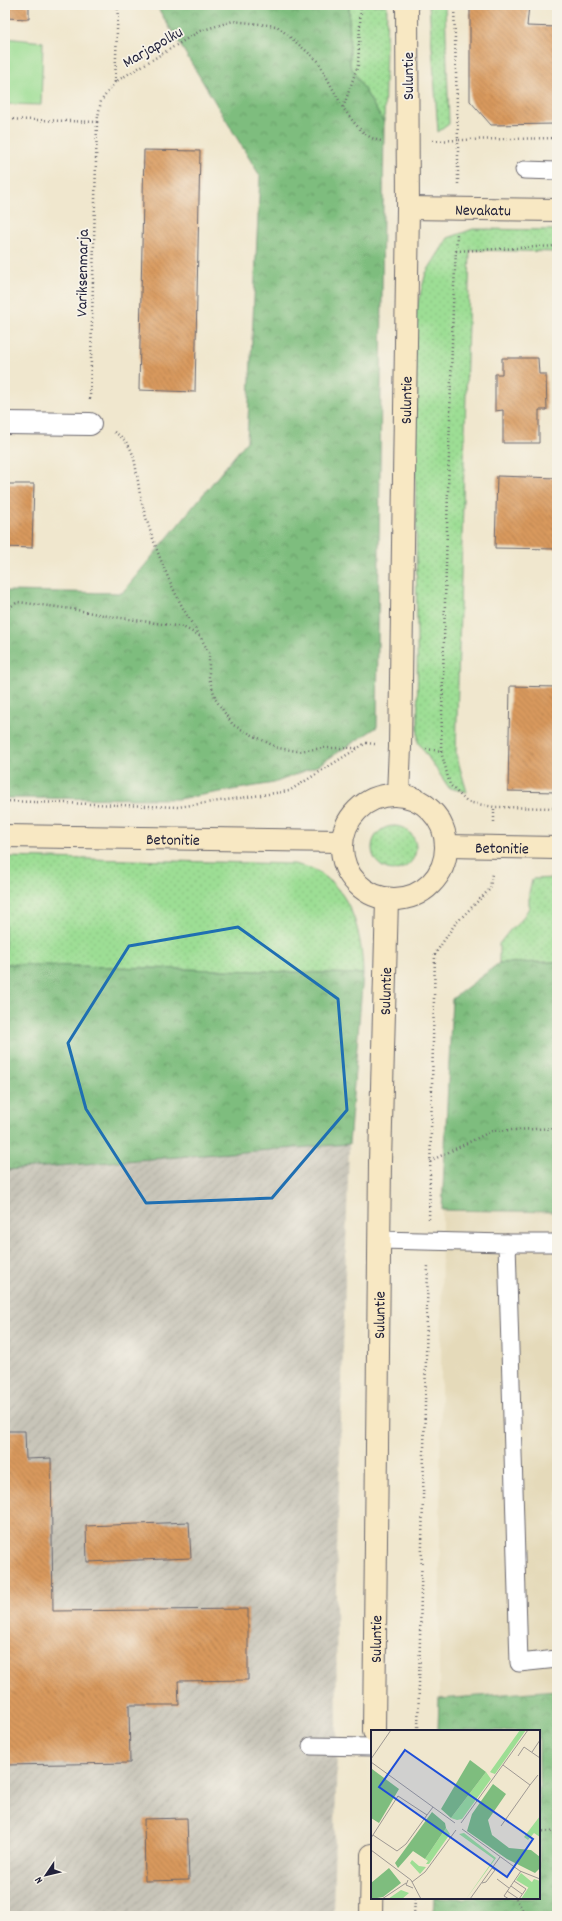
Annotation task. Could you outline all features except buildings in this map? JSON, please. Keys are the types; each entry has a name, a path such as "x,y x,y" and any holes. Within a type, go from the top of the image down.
{"street":[{"name":"Suluntie","path":"398,794 408,208 407,5"},
{"name":"Nevakatu","path":"408,208 557,210"},
{"path":"5,423 90,424"},
{"path":"398,794 423,802 440,821 447,846 439,875 417,896 387,900 362,890 345,868 341,841 351,816 372,799 398,794"},
{"name":"Betonitie","path":"5,836 341,841"},
{"name":"Betonitie","path":"447,846 557,848"},
{"name":"Suluntie","path":"374,1730 379,1240 387,900"},
{"path":"371,1899 371,1916"}],"lane":[{"path":"524,170 557,171"},
{"path":"379,1240 557,1243"},
{"path":"507,1243 519,1663 557,1659"},
{"path":"311,1746 371,1747"}],"path":[{"path":"115,82 118,5"},
{"path":"343,108 358,64 360,5"},
{"path":"454,5 458,140 458,208 453,305 441,750 450,785 467,802 494,807 557,808"},
{"name":"Marjapolku","path":"97,122 101,101 115,82 200,31 233,21 277,26 318,61 343,108 361,130 376,141 407,143 458,140 557,138"},
{"path":"5,119 97,122"},
{"name":"Variksenmarja","path":"90,424 97,122"},
{"path":"456,251 557,246"},
{"path":"90,424 105,427 124,438 132,455 142,501 162,563 185,615 200,636 209,653 209,678 216,700 233,725 278,748 297,751 325,748 357,748"},
{"path":"5,610 18,602 72,608 108,616 183,627 200,636"},
{"path":"5,801 178,807 289,791 366,742 400,747 441,750"},
{"path":"430,1161 492,1131 557,1128"},
{"path":"540,1831 557,1832"},
{"path":"414,1916 415,1899"},
{"path":"517,1899 526,1916"}],"highlighted area":[{"path":"238,927 338,999 347,1110 272,1198 146,1203 86,1109 68,1043 129,946"}],"shaded area":[{"path":"349,1144 336,1587 337,1746 333,1916 5,1916 5,1170"},
{"path":"442,1210 557,1212 557,1690 439,1699"}],"green space":[{"path":"156,5 349,5 350,65 384,123 377,727 317,766 274,783 178,799 5,798 5,591 122,593 247,441 260,176"},
{"path":"349,5 387,5 384,123 350,65"},
{"path":"429,5 445,5 449,124 438,132"},
{"path":"5,38 43,42 41,105 5,104"},
{"path":"473,229 557,230 557,252 470,250 456,754 467,792 449,788 418,742 414,316 426,273 448,238"},
{"path":"390,826 398,826 403,827 410,832 415,839 415,857 410,864 403,869 390,870 382,867 375,860 372,852 372,844 375,836 382,829"},
{"path":"5,857 294,864 310,868 328,879 347,902 357,929 363,974 5,964"},
{"path":"557,878 557,962 499,963 499,944 510,930 520,922 529,908 529,893 532,879"},
{"path":"557,962 557,1212 442,1210 452,999 499,963"},
{"path":"5,964 363,974 349,1144 5,1170"},
{"path":"557,1690 557,1916 433,1916 434,1899 540,1899 540,1730 438,1730 439,1699"}]}
